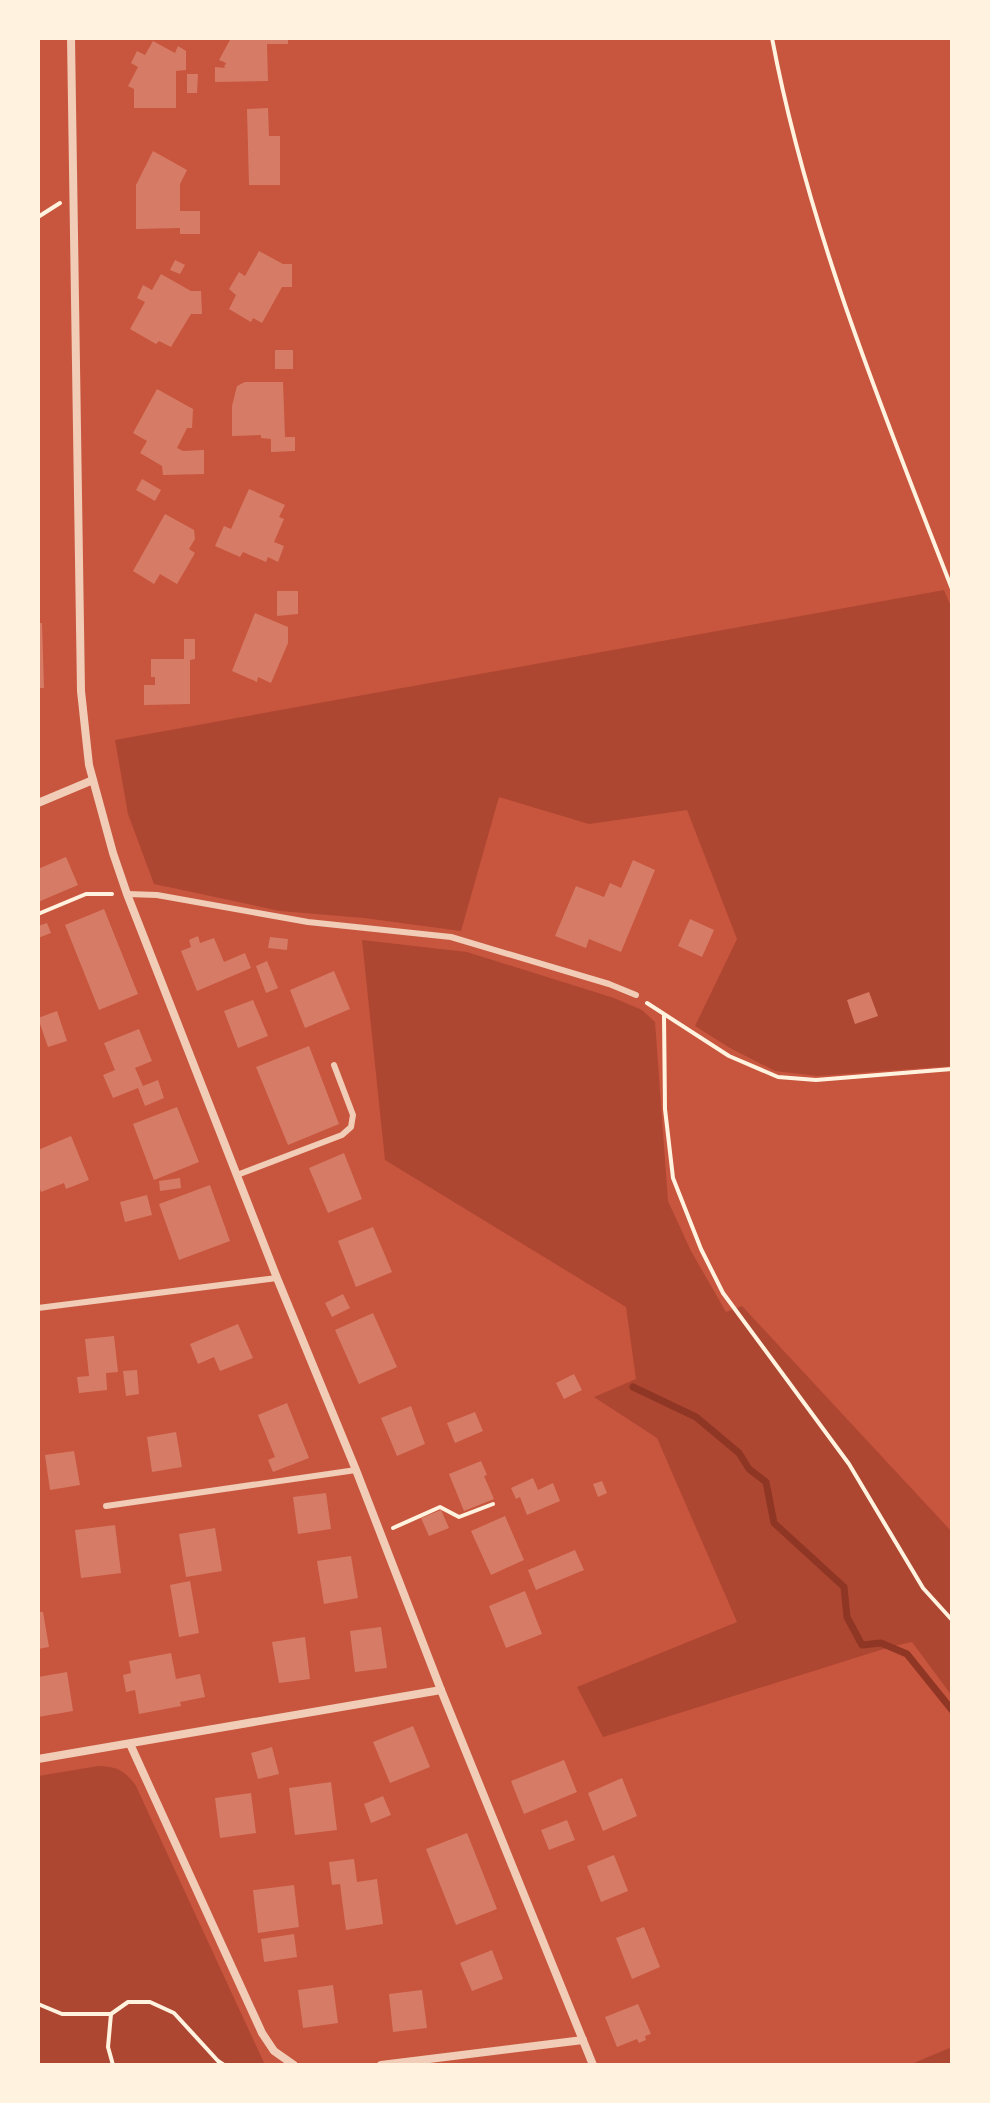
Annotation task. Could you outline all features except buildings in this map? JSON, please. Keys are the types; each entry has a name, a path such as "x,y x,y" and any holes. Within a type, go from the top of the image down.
{"street":[{"path":"71,38 81,691 86,749 93,780 127,894 277,1278 593,2065"},
{"path":"38,803 93,780"},
{"path":"38,1759 441,1690"},
{"path":"130,1744 262,2033 274,2051 294,2065"},
{"path":"381,2065 583,2040"}],"lane":[{"path":"127,894 157,895 308,922 451,937 609,984 636,995"},
{"path":"237,1175 342,1135 351,1127 353,1115 334,1065"},
{"path":"38,1308 277,1278"},
{"path":"106,1506 356,1470"}],"path":[{"path":"772,38 781,87 817,219 870,380 952,589"},
{"path":"38,914 86,894 127,894"},
{"path":"636,995 729,1056 778,1077 816,1080 952,1069"},
{"path":"664,1015 665,1109 673,1178 701,1249 723,1293 849,1464 923,1588 952,1620"},
{"path":"380,1533 440,1507 459,1517 493,1504"},
{"path":"38,2004 62,2014 111,2014 128,2002 150,2002 174,2013 224,2065"},
{"path":"111,2014 108,2047 113,2065"}],"shaded area":[{"path":"944,590 952,609 952,1066 818,1076 775,1071 695,1026 737,939 687,810 589,824 499,797 461,931 280,911 154,884 128,814 115,740"},
{"path":"362,940 467,952 614,998 642,1010 655,1022 668,1201 691,1251 726,1312 742,1306 952,1532 952,1696 912,1642 603,1737 577,1687 737,1622 657,1438 594,1397 636,1379 626,1307 385,1160"},
{"path":"98,1766 120,1770 136,1786 265,2065 38,2065 38,1776"},
{"path":"952,2047 952,2065 909,2065"}],"waterway":[{"path":"633,1387 696,1417 739,1453 749,1469 766,1482 774,1523 844,1587 847,1617 862,1645 881,1643 907,1654 952,1710"}]}
